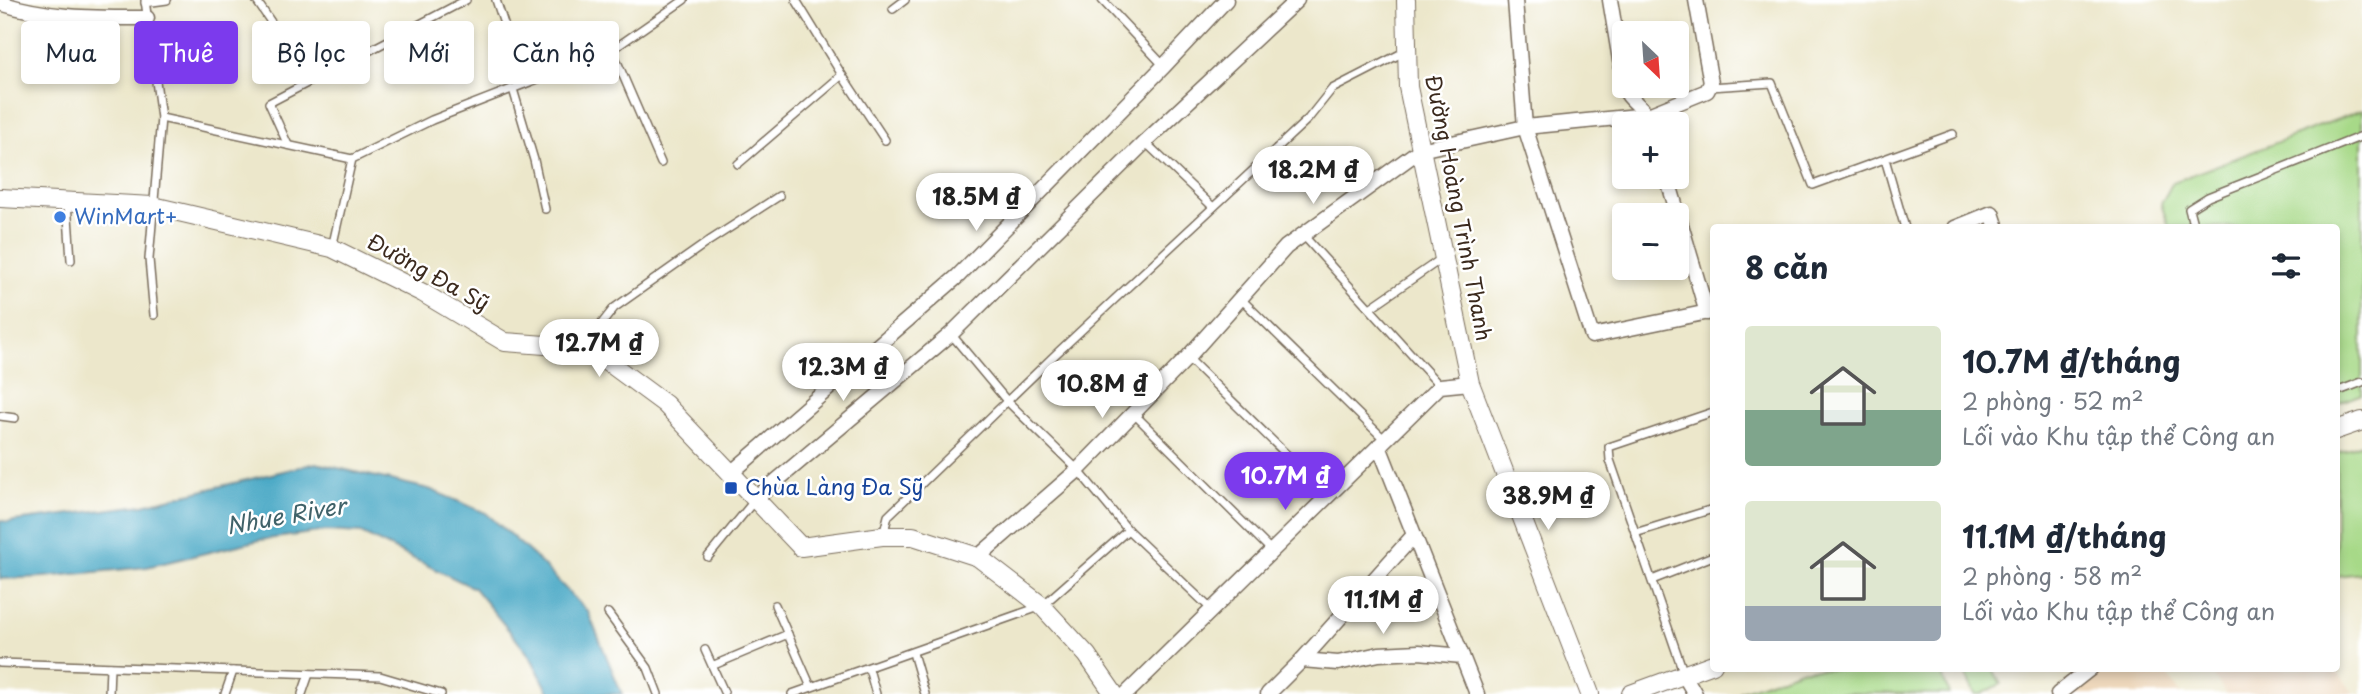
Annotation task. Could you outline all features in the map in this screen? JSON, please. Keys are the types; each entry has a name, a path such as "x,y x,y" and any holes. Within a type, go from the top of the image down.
{"street":[{"path":"731,472 958,276 1225,0"},
{"path":"757,498 951,334 1145,142 1297,0"},
{"name":"Đường Hoàng Trình Thanh","path":"1406,0 1408,87 1470,383 1590,694"},
{"path":"1516,0 1525,127 1592,336 1710,312 1671,189"},
{"path":"1611,0 1614,21"},
{"path":"1665,112 1710,87 1696,0"},
{"path":"0,3 38,14 73,18 146,7"},
{"path":"1630,98 1642,112"},
{"path":"978,557 1078,470 1188,357 1286,247 1420,150 1525,127 1612,122"},
{"name":"Đường Đa Sỹ","path":"0,198 153,206 332,247 423,293 505,342 585,345"},
{"path":"1965,224 1992,213 1996,224"},
{"path":"585,345 665,404 801,547 913,536 978,557 1042,606 1087,655 1114,694"},
{"path":"1126,694 1440,386 1470,383"},
{"path":"2340,429 2362,421"},
{"path":"1382,443 1414,535 1477,694"},
{"path":"1268,694 1414,535"},
{"path":"1302,660 1338,663 1379,654 1419,652 1462,656"},
{"path":"1631,694 1710,665"},
{"path":"2058,694 2083,672"},
{"path":"1684,675 1695,694"}],"lane":[{"path":"154,315 149,259 161,118 146,7 167,0"},
{"path":"256,0 270,21"},
{"path":"288,145 269,103 466,0"},
{"path":"496,0 503,21"},
{"path":"619,45 684,0"},
{"path":"796,0 885,140"},
{"path":"892,9 905,0"},
{"path":"1102,0 1164,66"},
{"path":"882,537 888,516 1308,119 1332,89 1406,50"},
{"path":"619,66 661,163"},
{"path":"738,164 842,75"},
{"path":"1710,87 1772,83 1813,185 1953,134"},
{"path":"161,118 352,159 432,120 524,84"},
{"path":"513,89 545,209"},
{"path":"2193,224 2189,209 2208,197 2362,136"},
{"path":"1145,142 1213,207"},
{"path":"332,247 352,159"},
{"path":"1885,159 1904,224"},
{"path":"585,345 614,308 779,196"},
{"path":"67,202 71,260"},
{"path":"1303,235 1440,386"},
{"path":"1370,308 1445,257"},
{"path":"1241,299 1382,443"},
{"path":"951,334 1007,401 1078,470 1128,530 1211,609"},
{"path":"1188,357 1328,495"},
{"path":"2340,390 2362,382"},
{"path":"1133,413 1271,550"},
{"path":"1684,675 1610,460 1609,447 1710,413"},
{"path":"0,416 15,418"},
{"path":"708,557 757,498"},
{"path":"1635,533 1710,510"},
{"path":"792,694 1042,606 1128,530"},
{"path":"1651,580 1710,557"},
{"path":"775,605 811,688"},
{"path":"608,613 648,668 658,694"},
{"path":"714,665 788,634"},
{"path":"705,650 724,692"},
{"path":"913,653 925,694"},
{"path":"0,663 380,677 441,694"},
{"path":"108,694 110,667"},
{"path":"869,669 876,694"},
{"path":"225,694 233,671"},
{"path":"302,694 309,674"}],"shaded area":[{"path":"2102,672 2165,672 2181,694 2072,694"},
{"path":"2210,672 2338,672 2354,694 2227,694"}],"green space":[{"path":"2362,110 2362,394 2340,402 2340,224 2168,224 2161,204 2173,182"},
{"path":"2362,444 2362,573 2340,576 2340,452"},
{"path":"1795,672 1941,672 1949,694 1739,692"},
{"path":"1964,672 1995,672 2001,684 1981,694 1975,694"}],"water":[{"name":"Nhue River","path":"316,463 429,489 486,513 535,557 588,612 622,694 550,694 530,656 474,588 361,533 326,531 260,540 147,567 0,579 0,520 7,522 143,505"}],"place":[{"name":"WinMart+","path":"60,217"},
{"name":"Chùa Làng Đa Sỹ","path":"731,488"}]}
